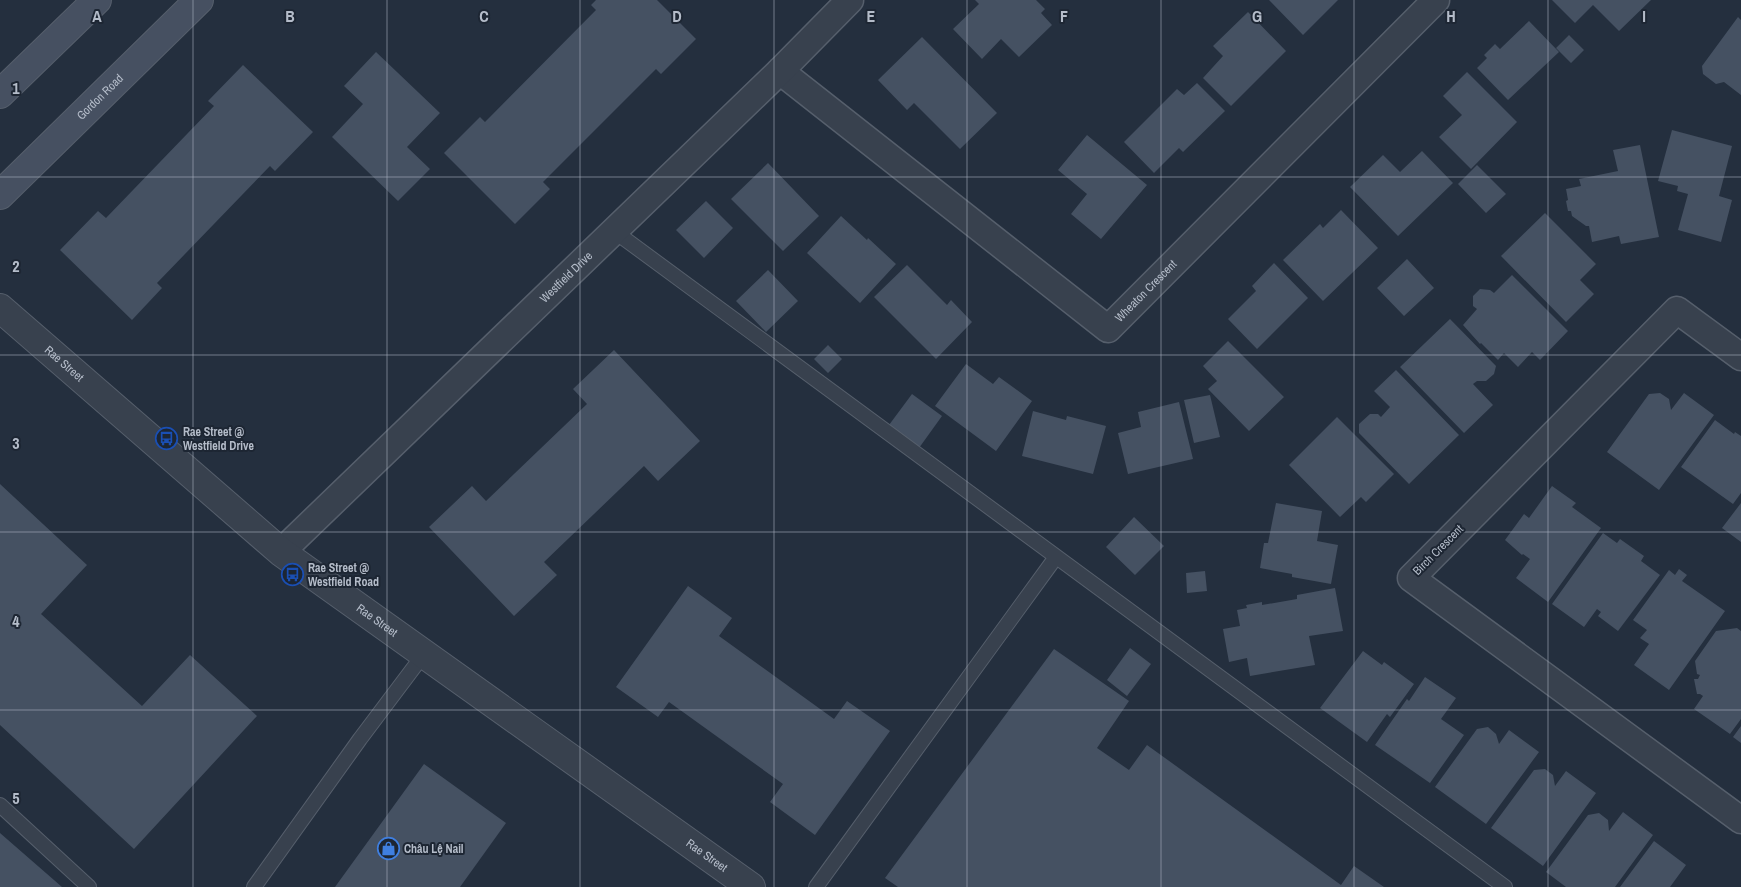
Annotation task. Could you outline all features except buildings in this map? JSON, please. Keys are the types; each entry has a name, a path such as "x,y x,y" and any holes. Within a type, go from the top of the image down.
{"main road":[{"path":"0,94 96,0"},
{"name":"Gordon Road","path":"0,195 199,0"}],"street":[{"name":"Westfield Drive","path":"281,552 780,71 850,0"},
{"name":"Wheaton Crescent","path":"780,71 1108,329 1436,0"},
{"name":"Rae Street","path":"0,308 281,552 751,887"},
{"name":"Birch Crescent","path":"1741,357 1677,310 1410,578 1741,820"}],"lane":[{"path":"614,231 1505,887"},
{"path":"816,887 1056,557"},
{"path":"254,887 360,739 424,654"},
{"path":"0,805 89,887"}],"place":[{"name":"Rae Street @ Westfield Drive","path":"167,439"},
{"name":"Rae Street @ Westfield Road","path":"292,575"},
{"name":"Châu Lệ Nail","path":"388,849"}]}
